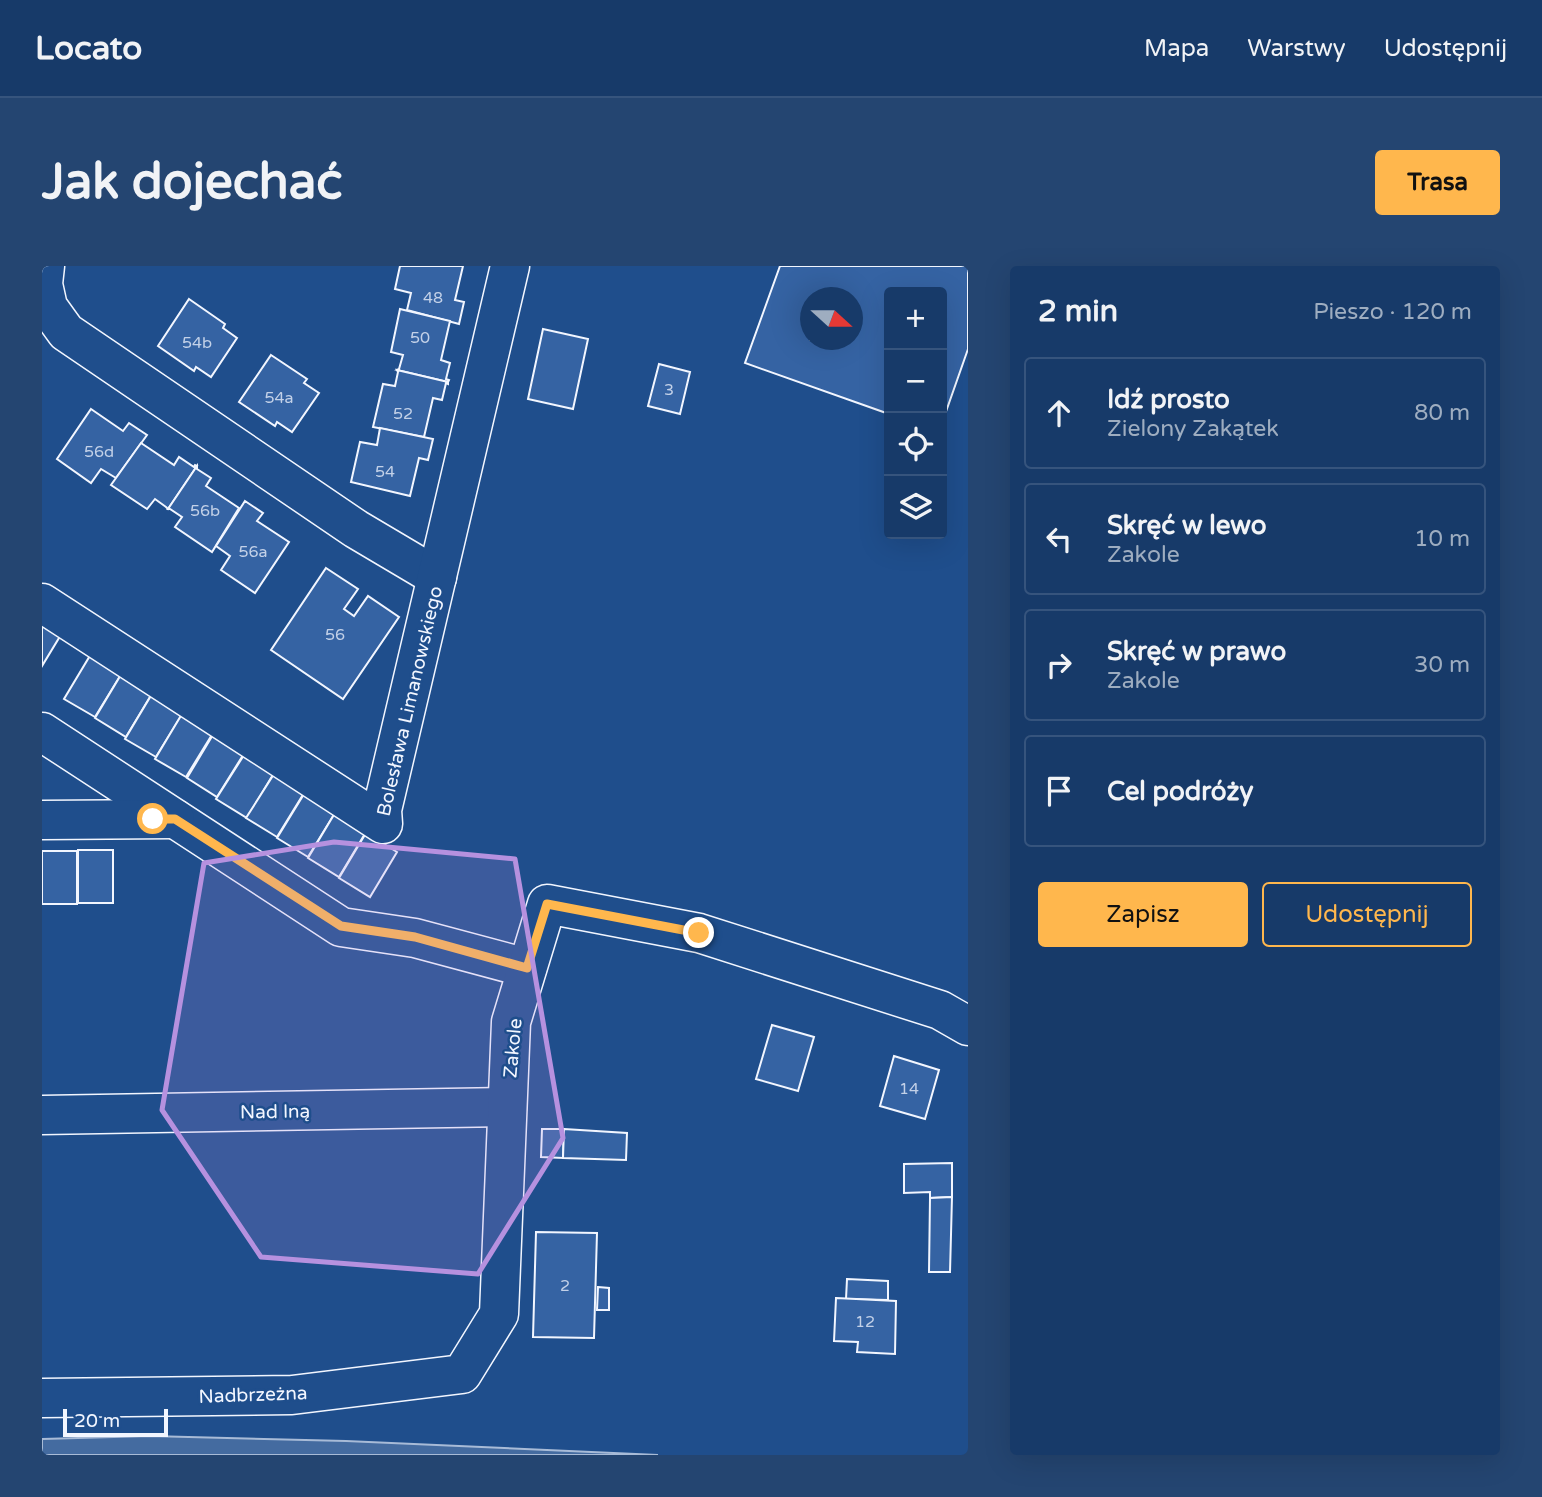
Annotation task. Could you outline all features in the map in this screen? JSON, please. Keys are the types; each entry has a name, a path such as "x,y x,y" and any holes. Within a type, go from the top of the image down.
{"street":[{"path":"45,266 43,284 48,307 66,331 356,529 437,577"},
{"name":"Bolesława Limanowskiego","path":"42,603 383,824 382,810 510,266"},
{"path":"42,732 341,926 415,937 527,968"},
{"path":"42,820 175,819"},
{"name":"Zakole","path":"462,1374 499,1314 511,1022 547,904 699,933 940,1010 968,1026"},
{"name":"Nad Iną","path":"42,1115 507,1107"},
{"name":"Nadbrzeżna","path":"42,1398 292,1395 462,1374"}],"highlighted area":[{"path":"334,842 515,859 563,1138 478,1274 261,1257 162,1110 204,863"}],"water":[{"path":"150,1436 346,1441 658,1455 42,1455 42,1439"}],"building":[{"path":"400,266 463,266 455,300 464,302 459,324 407,310 411,293 395,289"},
{"path":"780,266 968,266 968,349 947,409 947,287 884,287 884,412 745,363"},
{"path":"189,299 225,324 223,328 237,338 211,377 196,367 194,371 158,346"},
{"path":"400,309 450,321 441,360 450,363 446,379 448,382 397,370 403,355 391,352"},
{"path":"543,329 588,339 573,409 528,399"},
{"path":"271,355 307,379 304,383 319,393 292,432 277,422 275,426 239,402"},
{"path":"659,364 690,372 680,414 648,406"},
{"path":"397,370 448,382 442,400 433,398 424,437 373,427 383,384 395,386"},
{"path":"91,409 123,431 129,423 147,435 116,478 101,469 91,483 57,459"},
{"path":"380,428 433,439 428,460 419,458 410,496 351,482 360,442 377,445"},
{"path":"141,443 174,465 179,457 194,467 197,466 168,509 155,499 147,509 111,485"},
{"path":"197,466 197,469 211,478 206,486 239,508 212,552 175,527 182,517 168,509"},
{"path":"245,501 263,513 257,521 289,542 255,593 221,570 230,556 216,546"},
{"path":"326,568 358,589 344,609 354,616 368,596 399,617 343,699 271,650"},
{"path":"42,620 62,633 42,666"},
{"path":"91,654 122,673 95,717 64,699"},
{"path":"122,673 153,692 126,737 95,718"},
{"path":"152,694 183,713 156,757 125,739"},
{"path":"182,714 213,733 186,777 155,759"},
{"path":"214,733 245,752 217,797 187,778"},
{"path":"244,755 274,773 247,818 216,799"},
{"path":"274,774 304,793 277,837 246,818"},
{"path":"304,794 335,813 308,857 277,838"},
{"path":"335,813 366,832 339,877 308,858"},
{"path":"366,833 397,852 370,897 339,878"},
{"path":"78,850 113,850 113,903 78,903"},
{"path":"42,851 77,851 77,904 42,904"},
{"path":"772,1025 814,1037 798,1091 756,1079"},
{"path":"894,1056 939,1070 925,1119 880,1106"},
{"path":"542,1129 564,1129 563,1158 541,1157"},
{"path":"564,1129 627,1133 626,1160 563,1158"},
{"path":"952,1163 952,1197 930,1198 930,1192 904,1193 904,1164"},
{"path":"952,1197 950,1272 929,1272 930,1198"},
{"path":"536,1232 597,1233 594,1338 533,1337"},
{"path":"847,1279 888,1281 888,1300 846,1299"},
{"path":"598,1287 609,1288 609,1310 597,1310"},
{"path":"836,1298 896,1301 895,1354 857,1352 858,1342 834,1341"}],"route":[{"path":"153,819 175,819 341,926 415,937 527,968 547,904 699,933"}]}
